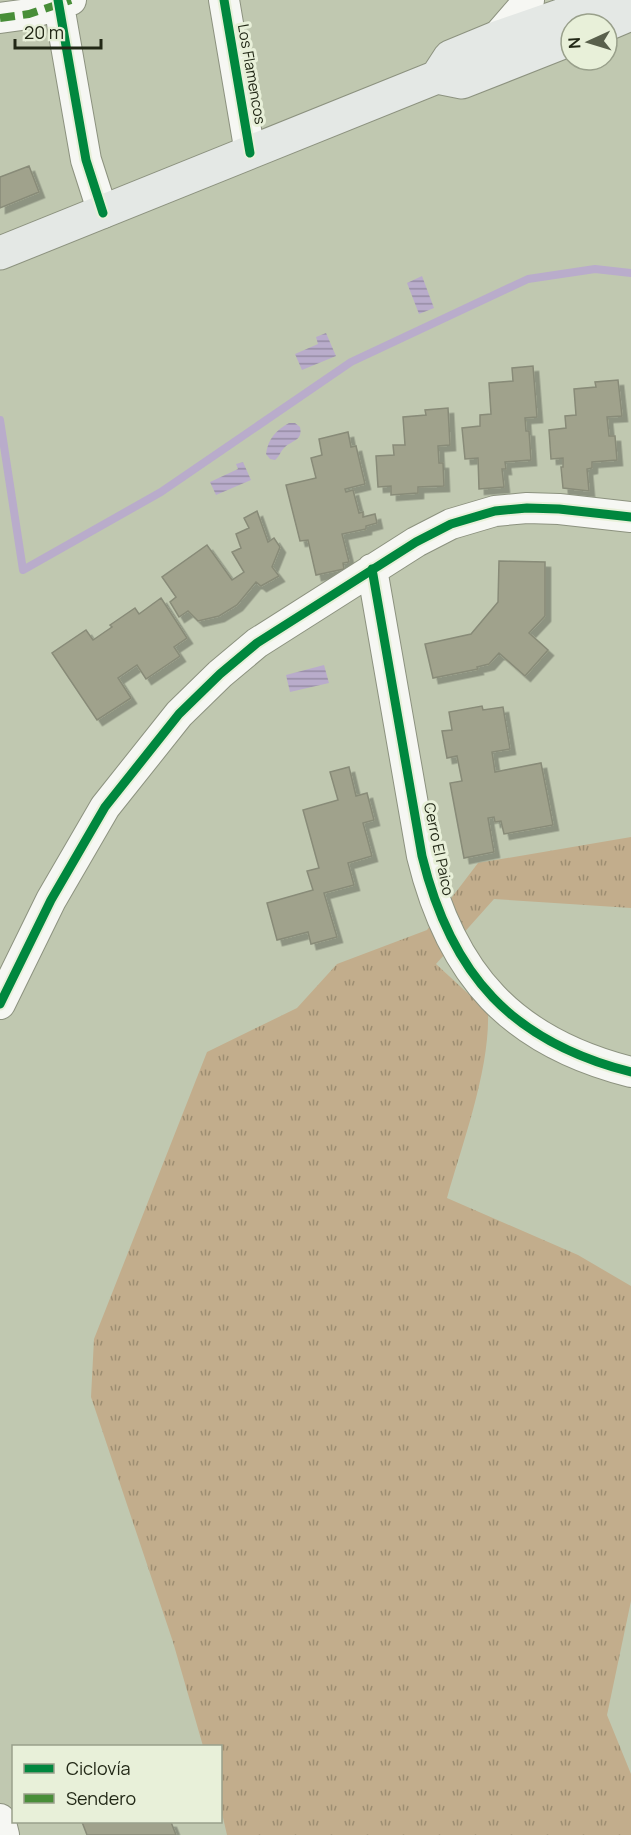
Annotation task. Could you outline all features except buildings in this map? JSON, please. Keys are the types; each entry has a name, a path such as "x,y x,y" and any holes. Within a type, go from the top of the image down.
{"main road":[{"path":"437,77 450,57 496,38 606,0"},
{"path":"0,253 437,77 462,82 559,44"}],"street":[{"name":"Los Flamencos","path":"224,0 250,153"},
{"path":"496,38 529,0"},
{"path":"0,18 28,14 63,1 86,160 103,213"},
{"path":"0,1004 51,900 105,807 179,714 220,674 257,644 433,532 473,517 527,508 631,517"},
{"name":"Cerro El Paico","path":"372,569 422,856 428,882 446,929 472,974 488,993 521,1023 556,1046 581,1057 631,1072"},
{"path":"0,1820 4,1835"}],"green space":[{"path":"631,837 631,908 494,899 436,964 488,1012 485,1057 480,1081 447,1198 578,1255 631,1286 631,1601 607,1715 631,1774 631,1835 227,1835 222,1813 222,1745 203,1745 173,1642 91,1397 94,1339 207,1052 297,1008 337,964 427,930 478,863"}],"shaded area":[{"path":"422,276 434,308 419,314 407,283"},
{"path":"326,333 336,356 302,370 295,354 318,344 316,337"},
{"path":"289,423 295,423 300,427 300,435 284,448 275,460 270,459 266,454 271,439"},
{"path":"243,462 251,480 216,495 210,482 238,469 236,464"},
{"path":"324,665 329,683 290,692 286,675"}],"waterway":[{"path":"0,420 23,570 161,492 351,362 528,279 595,269 631,273"}],"marked path":[{"path":"0,18 29,14 71,0"}],"cycle path":[{"path":"58,0 86,160 103,213"},
{"path":"224,0 250,153"},
{"path":"0,1004 51,900 105,807 179,714 220,674 257,643 416,542 451,524 495,511 527,508 631,517"},
{"path":"372,569 422,856 434,898 450,936 469,969 493,997 520,1022 552,1042 589,1059 631,1072"}]}
